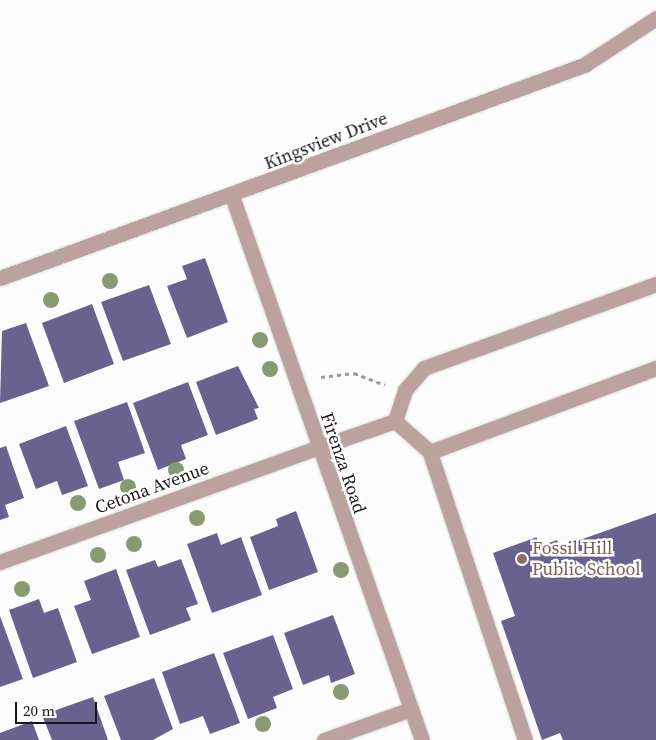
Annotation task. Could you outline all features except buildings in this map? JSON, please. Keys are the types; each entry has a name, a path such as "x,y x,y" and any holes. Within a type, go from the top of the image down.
{"street":[{"name":"Kingsview Drive","path":"1,275 232,196 584,65 656,18"},
{"name":"Firenza Road","path":"232,196 317,448 422,740"},
{"path":"525,740 430,452 396,421 404,393 424,368 656,284"},
{"path":"430,452 656,368"},
{"name":"Cetona Avenue","path":"0,562 396,421"},
{"path":"324,740 411,709"}],"path":[{"path":"321,377 354,374 404,393"}],"place":[{"name":"Fossil Hill Public School","path":"522,559"}]}
